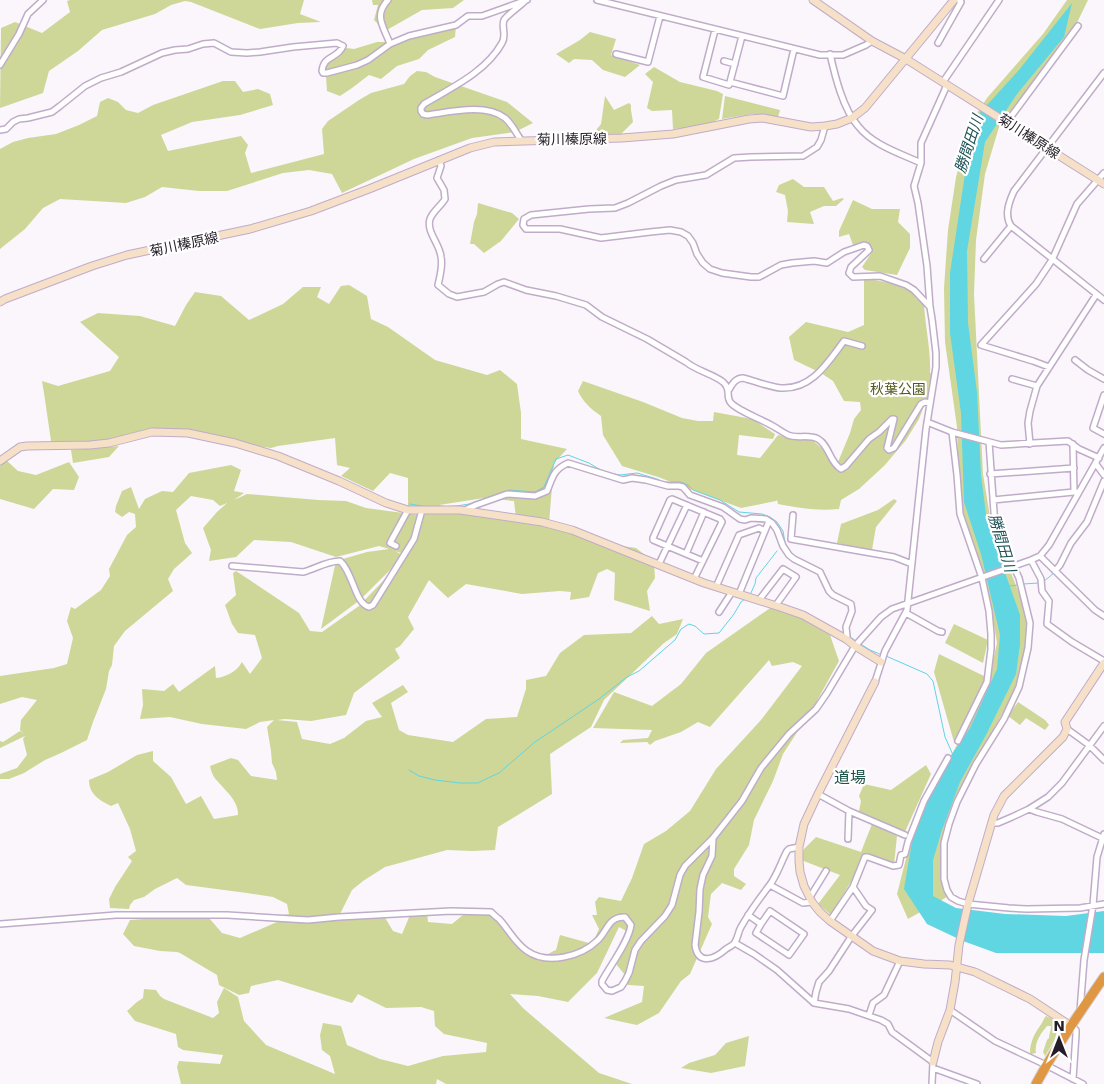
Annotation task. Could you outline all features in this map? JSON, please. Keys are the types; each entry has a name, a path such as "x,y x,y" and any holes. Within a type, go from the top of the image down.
{"highway":[{"path":"1036,1084 1046,1065 1104,977"}],"street":[{"path":"0,65 19,34 28,14 44,0"},
{"path":"388,0 380,13 380,20 390,44"},
{"path":"0,130 6,129 19,119 52,112 85,86 162,53 214,43 231,52 247,53 293,47 340,44 343,46 340,51 325,61 323,65 323,73 328,73 357,66 390,44 409,36 456,25 468,16 482,16 526,0"},
{"path":"521,140 506,119 491,112 464,110 427,115 421,112 421,108 424,104 478,70 490,59 503,42 505,19 526,0"},
{"path":"597,0 820,54 843,54 866,46 872,41"},
{"path":"813,0 872,41 906,59 954,0"},
{"path":"938,43 961,2 959,0"},
{"path":"999,0 945,83 922,144 921,163 914,186 927,266 936,367 927,422 906,613 882,658 875,682 804,824 799,847 799,861 804,886 811,899 830,922 873,951 900,961 957,966 975,972 1030,999 1071,1026 1076,1030 1073,1079"},
{"path":"616,54 648,62 660,16"},
{"path":"1007,122 1078,26"},
{"path":"715,30 703,77 730,85 742,36"},
{"path":"730,82 783,96 794,49"},
{"path":"830,54 844,102 858,126 873,139 891,150 921,163"},
{"name":"菊川榛原線","path":"0,302 92,266 128,256 250,229 311,211 369,190 470,148 494,142 622,138 672,134 763,118 811,127 837,124 852,118 865,108 906,59 1104,184"},
{"path":"724,61 735,64"},
{"path":"1104,74 1014,191 1007,218 1011,226 1104,300"},
{"path":"825,126 817,147 803,156 734,158 706,175 676,180 615,208 531,216 524,219 523,225 526,229 560,229 601,238 670,230 681,232 688,236 703,263 710,269 722,273 759,277 781,265 814,261 827,263 844,252 864,245 869,250 851,267 849,273 853,277 880,276 906,284 930,307"},
{"path":"440,160 441,166 437,178 444,190 445,199 430,219 430,228 442,257 438,285 449,294 457,297 484,292 504,282 526,290 586,305 602,317 647,339 691,366 722,382 728,389 730,403 742,411 772,425 789,436 819,439 837,467 841,469 846,466 869,439 892,419 894,419 886,448 888,450 894,448 921,404 925,402 930,404"},
{"path":"1049,367 981,344 1036,284 1052,260 1077,204 1104,172"},
{"path":"984,259 1011,226"},
{"path":"1030,444 1028,423 1037,386 1096,295"},
{"path":"728,391 738,378 779,388 791,388 807,383 816,376 844,340 862,346"},
{"path":"1074,360 1104,379"},
{"path":"1012,379 1037,386"},
{"path":"1104,395 1093,428 1104,434"},
{"path":"927,422 952,432 1002,445 1068,442 1099,458"},
{"path":"0,461 20,448 27,446 90,445 109,443 152,432 188,432 278,456 398,508 408,510 464,510 554,524 608,543 694,579 803,616 882,658"},
{"path":"952,432 960,514 982,578 989,611 991,634 987,682 958,740"},
{"path":"987,442 995,526 1021,584 1030,623 1028,648 1019,686 1004,719 976,764 957,802 944,843 944,879 951,897 968,905 1027,909 1080,908 1104,904"},
{"path":"1073,444 1077,492"},
{"path":"0,924 116,916 228,915 308,920 451,911 491,912 500,920 516,942 527,951 550,959 588,948 599,939 612,920 618,917 625,918 631,925 626,940 602,981 607,990 612,991 621,987 625,982 635,950 665,916 672,905 680,875 685,866 713,838 742,801 761,768 789,734 816,709 857,644 881,617 892,609 1040,556 1049,545 1077,492 1096,464 1104,448"},
{"path":"464,510 507,494 535,496 548,490 556,470 568,463 623,480 632,478 668,486 683,487 690,495 723,507 740,519 758,518 766,519 772,523 789,555 820,572 829,591 851,604 852,611 846,627 845,638"},
{"path":"1096,464 1104,475"},
{"path":"990,474 1074,468"},
{"path":"1055,571 1071,543 1087,522 1104,481"},
{"path":"992,500 1077,492"},
{"path":"694,579 703,561 722,522 720,519 704,512 672,499 670,500 653,540 703,561"},
{"path":"659,564 687,505"},
{"path":"396,546 390,543 390,541 408,510"},
{"path":"232,566 303,572 333,561 340,561 346,568 360,600 364,606 369,607 373,605 414,539 422,510"},
{"path":"686,554 704,512"},
{"path":"792,515 791,539 894,557 912,564"},
{"path":"719,612 736,593 769,521"},
{"path":"716,587 739,535 759,528 765,530"},
{"path":"1040,556 1104,616"},
{"path":"1031,560 1041,583 1042,591 1049,601 1047,624 1104,662 1065,722 1067,729 1090,745 1104,760"},
{"path":"760,600 782,569 796,577 776,606"},
{"path":"906,613 942,632"},
{"path":"992,823 998,823 1029,809 1048,797 1062,783 1104,726"},
{"path":"932,1084 933,1065 938,1042 950,1010 960,942 968,905 994,814 1004,796 1063,737 1067,729"},
{"path":"830,922 853,887 865,857 868,856 893,866 899,865 901,855 905,854 925,798 948,758"},
{"path":"818,794 849,811 905,835"},
{"path":"1029,809 1062,818 1103,840 1096,857 1093,907 1084,960 1079,1014"},
{"path":"848,839 849,811"},
{"path":"713,838 712,856 703,875 700,890 695,944 695,949 702,957 709,959 719,956 735,943 740,929 770,885 787,851 799,847"},
{"path":"770,885 803,903 811,899 826,872"},
{"path":"814,1002 819,982 829,971 851,937 872,910 866,906 853,887"},
{"path":"770,911 804,934 789,955 756,932 762,924 770,911"},
{"path":"748,915 762,924"},
{"path":"853,922 860,926"},
{"path":"735,943 776,970 814,1002 849,1009 869,1015 888,1024 892,1032 933,1065 977,1084"},
{"path":"869,1015 873,1003 884,996 900,961"},
{"path":"950,1010 995,1041 1083,1084"}],"green space":[{"path":"304,0 300,14 321,22 298,23 260,29 185,1 171,5 155,14 102,30 78,51 49,71 43,93 0,108 1,28 15,22 42,33 70,12 67,1"},
{"path":"372,0 464,0 453,8 422,10 385,31 374,20 378,5 373,5"},
{"path":"1067,0 1088,0 1072,33 999,127 985,174 976,240 974,294 983,474 991,523 1023,603 1027,627 1021,678 967,780 940,863 947,897 908,919 897,894 909,847 945,768 980,700 991,670 997,643 987,585 959,498 957,427 945,342 944,288 948,230 956,177 972,121 987,98 1043,34"},
{"path":"456,25 455,37 428,50 419,59 397,66 381,79 369,75 340,96 327,91 325,61 346,48 354,49 377,42 388,42"},
{"path":"590,32 616,39 611,55 640,65 625,77 603,70 592,60 574,59 569,63 556,54"},
{"path":"654,67 680,82 723,94 719,119 705,126 673,129 672,110 652,111 647,108 653,82 645,74"},
{"path":"417,71 426,72 435,77 507,102 533,123 515,132 472,138 414,159 342,193 332,174 309,170 283,173 227,191 199,191 162,187 145,197 126,203 60,199 43,208 25,229 0,249 0,149 13,142 56,134 79,125 97,116 100,102 108,98 118,102 126,110 138,113 153,105 223,81 235,81 243,92 258,89 270,94 273,105 240,115 192,122 161,135 168,151 241,136 248,145 245,153 251,173 324,154 322,129 328,121 371,93 404,84"},
{"path":"605,96 614,110 629,103 631,105 633,122 619,136 593,134 601,124"},
{"path":"725,96 780,110 778,117 752,114 722,119"},
{"path":"793,179 804,187 824,187 833,201 844,199 836,206 824,206 810,212 814,224 787,222 788,211 785,195 776,192 779,185"},
{"path":"853,200 872,209 900,209 898,222 910,234 910,248 897,275 865,270 862,267 872,252 869,243 853,245 849,234 839,237 839,231"},
{"path":"478,203 512,213 519,219 501,241 484,253 474,244 470,244"},
{"name":"秋葉公園","path":"869,279 891,283 912,291 917,299 924,303 930,355 930,373 935,375 930,403 925,403 919,419 906,440 885,465 859,489 841,500 839,509 801,508 778,504 777,500 741,508 658,477 622,466 603,435 601,416 582,399 578,391 583,381 682,418 713,421 714,412 752,419 775,434 773,439 739,435 737,455 760,458 778,435 811,439 838,462 854,419 861,410 860,402 844,401 833,381 794,360 789,337 806,322 848,332 864,325 864,280"},
{"path":"349,285 367,296 371,319 388,327 435,360 487,375 500,370 517,384 521,413 521,439 567,449 554,463 549,523 602,543 636,548 654,562 655,578 647,591 650,611 614,600 615,573 607,569 598,573 589,597 570,600 571,592 522,594 466,584 448,598 429,580 408,617 414,629 400,646 395,649 400,658 354,693 346,715 311,721 277,720 297,722 302,739 330,744 344,738 366,721 382,717 372,703 403,685 408,692 391,703 399,730 408,735 453,742 486,719 517,717 526,689 526,680 546,676 560,653 584,635 631,633 652,616 659,624 683,619 677,634 664,643 604,700 591,727 550,754 552,794 498,827 495,850 447,850 385,867 352,890 339,916 384,916 393,931 402,934 410,915 427,913 428,922 452,924 464,914 464,910 477,911 486,912 493,916 519,943 532,953 538,955 545,955 556,950 560,935 589,943 593,942 599,929 592,915 597,915 595,902 599,897 621,901 632,878 644,844 666,831 690,811 716,769 761,720 802,666 793,662 772,666 769,660 710,727 698,722 681,732 655,741 650,745 647,742 620,743 623,740 648,738 652,730 593,728 614,692 652,706 681,684 706,653 773,606 801,618 830,635 839,661 814,706 783,754 773,781 754,820 749,845 734,869 734,876 746,884 741,890 722,883 711,894 708,917 712,924 690,974 681,981 659,1013 637,1025 604,1018 642,1002 644,986 628,985 625,975 616,964 628,932 619,927 597,973 568,1002 538,996 510,994 524,1009 599,1073 632,1084 446,1084 437,1079 436,1084 181,1084 177,1067 179,1061 220,1064 223,1055 183,1050 178,1047 176,1034 135,1021 127,1011 143,998 144,989 156,990 164,999 213,1018 219,1013 217,1002 224,988 238,997 244,1021 266,1045 335,1074 330,1056 322,1050 320,1035 323,1023 341,1026 347,1045 380,1059 408,1066 443,1056 486,1052 487,1043 444,1034 435,1026 434,1011 421,1007 386,1008 358,994 352,1003 278,980 251,986 249,993 239,995 219,985 217,975 180,953 134,946 123,934 130,920 185,916 209,918 222,933 240,938 277,922 277,916 289,914 287,904 273,897 186,885 177,878 144,897 134,900 129,909 110,908 109,899 132,861 128,857 136,851 130,829 118,803 111,806 102,801 93,793 89,785 89,780 108,772 137,755 153,751 153,761 171,777 186,804 201,796 214,819 238,815 236,804 214,777 210,766 231,758 238,760 251,776 277,780 272,763 267,727 274,720 260,722 246,729 202,724 170,717 140,719 143,705 142,689 164,691 173,684 179,692 215,666 216,678 231,673 242,662 250,674 262,658 255,635 238,633 232,624 225,605 236,595 233,573 236,571 299,613 310,631 322,632 359,606 407,556 411,541 404,554 395,551 404,556 360,600 321,629 336,561 367,552 389,549 379,546 336,557 291,542 254,540 236,557 209,561 211,550 203,528 227,503 220,506 213,500 191,496 176,510 185,543 192,553 174,569 168,579 173,591 125,631 114,646 112,665 106,689 87,740 45,760 24,773 9,779 0,779 0,774 17,768 27,755 23,739 25,736 0,748 0,741 3,742 20,731 24,734 20,730 21,720 37,700 22,697 0,704 0,676 54,668 67,664 73,638 67,621 71,607 75,609 101,590 110,576 109,569 127,535 136,527 135,514 129,512 122,517 115,512 122,491 131,487 139,509 145,499 162,491 173,492 189,473 231,465 241,470 234,491 244,493 234,500 247,494 346,501 366,508 418,515 421,508 408,510 408,478 390,473 373,491 341,476 350,468 337,465 335,438 271,448 150,430 109,443 51,441 42,381 58,386 110,371 119,357 80,322 98,313 140,316 175,326 195,292 221,296 249,320 283,304 303,287 321,287 317,297 329,304 341,286","holes":["484,498 514,501 516,518 439,505"]},
{"path":"119,446 109,457 73,463 71,450"},
{"path":"6,460 18,471 36,475 69,462 79,477 74,490 53,489 34,509 0,499 0,465"},
{"path":"894,499 897,501 876,527 872,550 837,543 841,524 878,510"},
{"path":"954,624 988,640 983,663 945,643"},
{"path":"939,654 986,677 959,738 954,742 934,672"},
{"path":"1018,702 1045,720 1049,725 1045,730 1026,718 1020,725 1008,716"},
{"path":"926,765 931,774 904,834 879,826 897,836 894,865 867,855 831,915 818,904 840,875 801,860 804,849 816,837 861,852 872,824 858,816 861,801 859,796 864,784 891,790"},
{"path":"1046,1016 1057,1021 1057,1032 1054,1040 1045,1056 1043,1052 1051,1028 1051,1026 1047,1026 1037,1042 1036,1053 1031,1054 1030,1049 1033,1039"},
{"path":"749,1036 745,1066 711,1073 681,1068 689,1063 715,1055 726,1043"}],"water":[{"path":"1072,3 1064,37 1017,94 985,142 967,251 968,323 977,392 981,475 987,522 1020,615 1020,644 1016,674 960,782 942,830 933,860 933,896 956,908 1005,914 1066,916 1104,911 1104,953 996,953 963,941 927,924 904,889 913,836 924,801 945,764 970,728 997,669 1000,635 981,554 964,502 961,413 950,333 950,273 965,174 979,114 1019,70"}],"waterway":[{"path":"439,507 469,504 509,490 535,492 544,487 556,459 568,455 589,463 604,472 620,475 637,473 663,482 681,482 693,490 720,500 739,512 762,514 770,517 777,522 783,531 785,543 791,553"},
{"path":"410,504 428,507"},
{"path":"750,595 756,578 777,551"},
{"path":"815,567 823,572 827,580"},
{"path":"1043,582 1054,573"},
{"path":"1023,584 1039,583"},
{"path":"1009,586 1019,585"},
{"path":"833,592 852,602"},
{"path":"409,770 419,776 460,783 478,783 499,773 535,742 599,699 627,677 639,671 675,640 681,629 689,624 695,626 704,634 719,633 745,599"},
{"path":"849,636 856,641"},
{"path":"859,643 882,655"},
{"path":"886,656 927,674 933,681 945,737 953,755"}],"district":[{"name":"道場","path":"850,777"}],"water label":[{"name":"勝間田川","path":"969,144"},
{"name":"勝間田川","path":"1002,543"}]}
